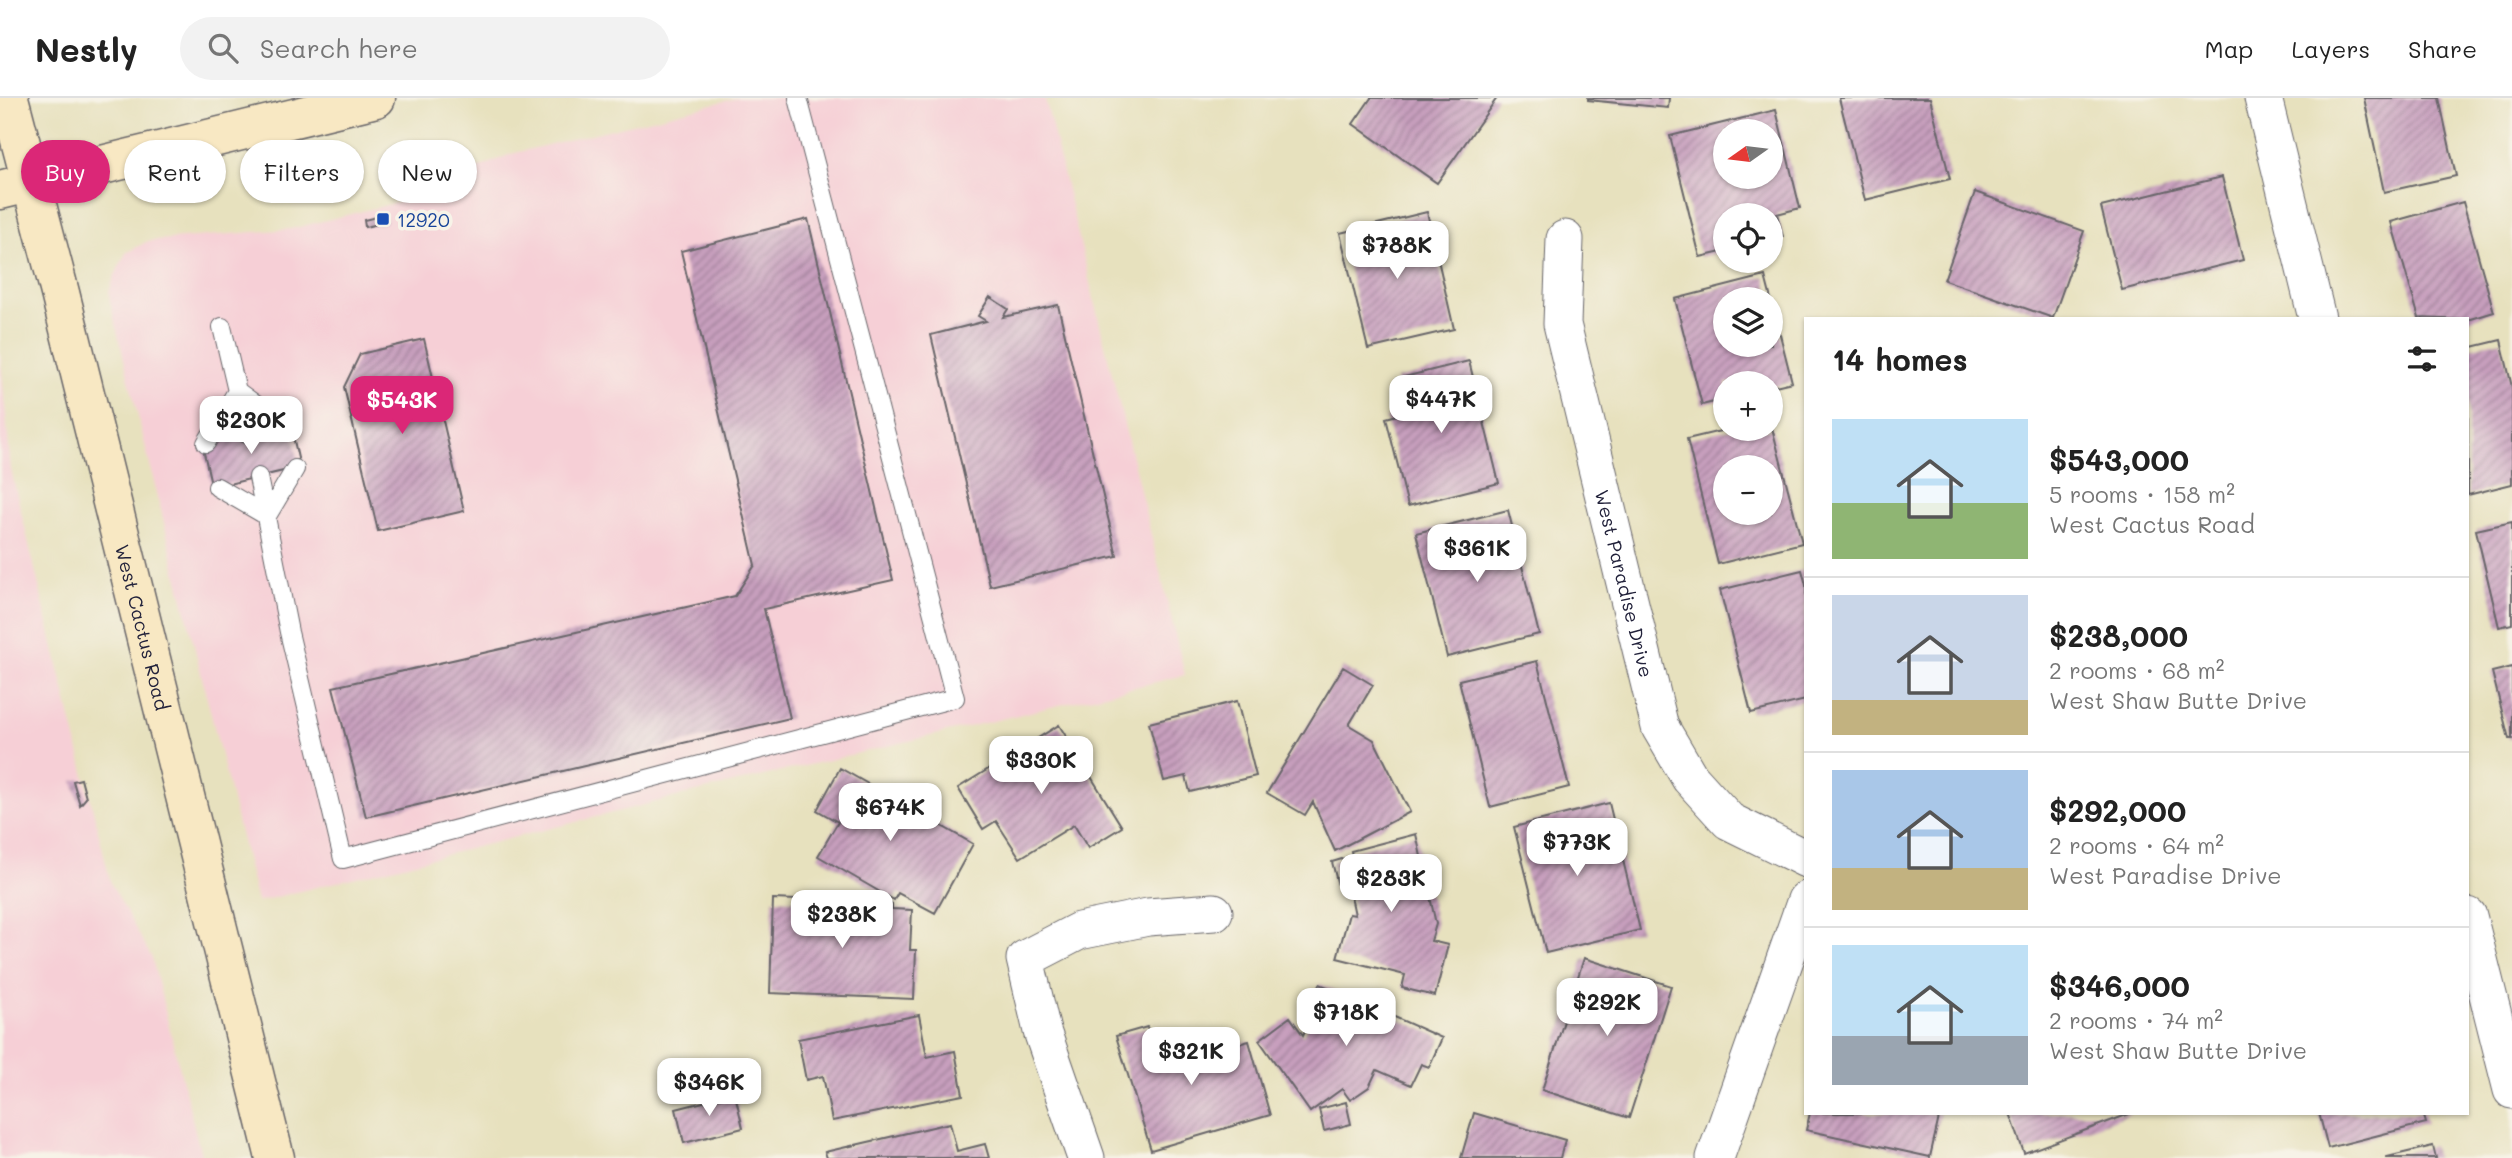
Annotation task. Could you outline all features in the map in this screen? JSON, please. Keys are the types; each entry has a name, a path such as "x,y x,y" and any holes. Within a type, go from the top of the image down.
{"main road":[{"name":"West Cactus Road","path":"9,98 15,187 275,1158"},
{"path":"15,187 376,98"}],"street":[{"path":"2263,98 2317,317"},
{"name":"West Paradise Drive","path":"1565,239 1562,324 1660,727 1690,778 1729,821 1804,858"},
{"path":"1715,1158 1804,906"},
{"path":"1086,1158 1042,1031 1025,959 1080,931 1147,917 1214,912"},
{"path":"2469,920 2512,1090"}],"lane":[{"path":"258,477 289,632 343,859 955,698 798,98"},
{"path":"222,327 247,433"},
{"path":"237,391 284,425"},
{"path":"206,443 237,391"},
{"path":"267,516 295,469"},
{"path":"217,487 267,516"}],"shaded area":[{"path":"737,98 1045,98 1185,675 688,794 257,902 109,292 126,253 148,241 291,229 395,203 477,203 477,169 511,154"},
{"path":"0,350 11,470 111,884 152,958 202,1158 0,1158"}],"building":[{"path":"1371,98 1497,98 1437,183 1353,124"},
{"path":"1588,98 1669,98 1668,108"},
{"path":"1839,98 1930,98 1950,179 1865,200"},
{"path":"2364,98 2439,98 2456,176 2384,192"},
{"path":"1776,110 1778,119 1739,119"},
{"path":"1713,125 1713,189 1783,189 1783,139 1800,208 1783,212 1783,203 1713,203 1713,254 1700,257 1670,136"},
{"path":"2222,177 2243,260 2122,290 2101,207"},
{"path":"1975,192 2084,231 2053,317 1944,280"},
{"path":"2463,202 2494,312 2469,320 2469,317 2419,317 2391,222"},
{"path":"1427,212 1454,329 1368,349 1340,233"},
{"path":"385,215 387,222 365,227 364,220"},
{"path":"808,219 893,580 764,609 790,718 366,817 333,687 735,596 755,565 681,251"},
{"path":"1765,276 1768,287 1722,287"},
{"path":"1713,289 1713,357 1783,357 1783,346 1792,382 1783,384 1783,371 1713,371 1713,402 1702,405 1675,299"},
{"path":"990,297 1008,309 1003,317 1058,305 1117,556 990,586 931,335 986,321 978,316"},
{"path":"424,339 464,511 378,531 344,387 360,354"},
{"path":"2501,340 2512,387 2512,484 2469,495 2469,348"},
{"path":"1469,361 1499,483 1408,506 1386,418 1405,413 1396,379"},
{"path":"290,423 300,467 212,488 202,444"},
{"path":"1713,433 1713,441 1775,441 1779,455 1713,455 1713,525 1783,525 1783,470 1802,543 1718,564 1687,439"},
{"path":"1508,510 1539,634 1447,657 1416,533"},
{"path":"2512,522 2512,624 2499,627 2476,530"},
{"path":"1802,570 1804,700 1751,713 1720,590"},
{"path":"1537,661 1569,787 1490,807 1459,680"},
{"path":"1343,667 1373,685 1349,725 1374,740 1410,812 1335,851 1313,802 1305,815 1267,793"},
{"path":"2512,667 2512,739 2509,739 2492,672"},
{"path":"1237,701 1256,776 1190,792 1186,776 1164,781 1149,723"},
{"path":"1059,725 1122,827 1088,848 1074,825 1020,858 996,821 983,829 958,788"},
{"path":"840,768 973,844 935,913 898,893 894,900 818,856 838,822 817,810"},
{"path":"81,779 86,798 80,805 73,781"},
{"path":"1609,803 1640,930 1546,953 1514,827"},
{"path":"1416,834 1436,924 1431,941 1448,945 1435,996 1402,988 1405,975 1337,958 1349,914 1355,915 1349,887 1339,889 1332,862 1352,856 1351,851"},
{"path":"773,899 892,904 892,909 912,910 910,950 916,950 914,999 770,993"},
{"path":"1584,958 1671,986 1629,1118 1542,1090"},
{"path":"1320,984 1442,1038 1429,1067 1421,1064 1411,1085 1377,1070 1369,1087 1350,1100 1342,1089 1310,1112 1259,1040 1290,1017 1303,1035 1308,1025 1303,1023"},
{"path":"919,1015 927,1057 955,1051 963,1095 832,1121 823,1076 806,1080 798,1039"},
{"path":"1147,1027 1154,1050 1198,1037 1203,1054 1249,1041 1270,1115 1151,1150 1116,1036"},
{"path":"735,1094 743,1128 684,1143 676,1109"},
{"path":"1346,1102 1351,1124 1324,1131 1319,1109"},
{"path":"1474,1113 1565,1140 1560,1158 1461,1158"},
{"path":"1810,1115 1940,1115 1930,1157 1806,1130"},
{"path":"2011,1115 2127,1115 2024,1153"},
{"path":"2320,1115 2424,1115 2426,1123 2328,1148"},
{"path":"950,1123 957,1151 985,1144 989,1158 827,1158 825,1152"},
{"path":"2433,1146 2436,1158 2387,1158 2387,1157"}],"place":[{"name":"12920","path":"383,219"}]}
